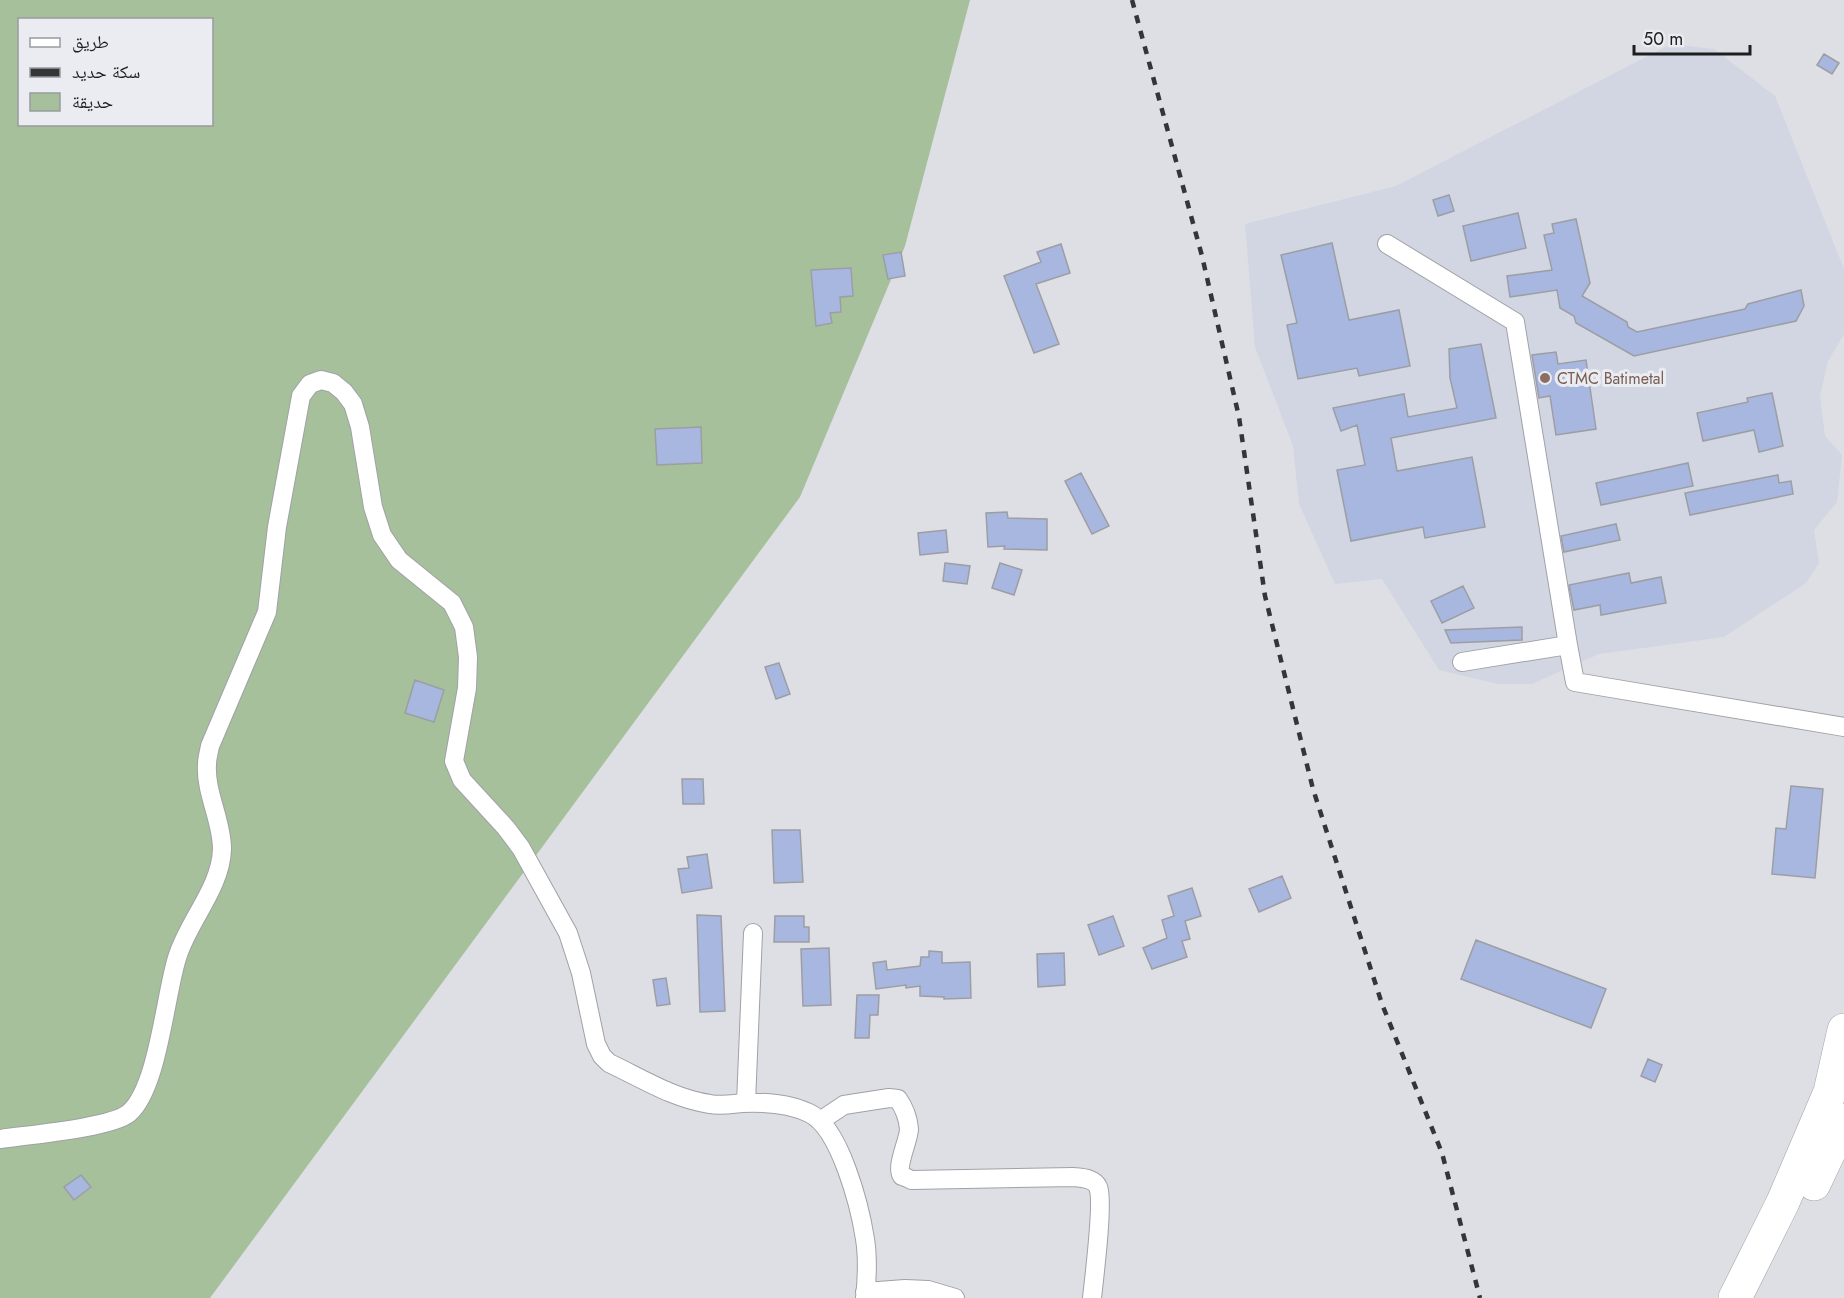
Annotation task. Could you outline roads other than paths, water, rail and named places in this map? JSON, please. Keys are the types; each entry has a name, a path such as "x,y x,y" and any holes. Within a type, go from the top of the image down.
{"highway":[{"path":"1735,1298 1783,1202 1830,1092 1844,1030"},
{"path":"1757,1298 1844,1119"}],"street":[{"path":"1388,244 1515,322 1575,682 1844,727"},
{"path":"0,1139 110,1123 127,1115 136,1106 142,1092 155,1056 176,959 184,937 217,874 222,851 220,827 210,789 207,765 210,746 267,612 277,527 301,396 310,384 321,380 333,383 353,404 360,427 373,507 382,535 399,560 452,603 464,627 468,657 467,688 454,761 462,780 521,848 568,933 581,973 593,1034 602,1056 609,1063 682,1098 712,1105 787,1104 812,1114 827,1129 846,1161 866,1239 865,1295 905,1289 928,1290 955,1298"},
{"path":"1462,662 1568,645"},
{"path":"746,1103 753,933"},
{"path":"820,1121 844,1105 890,1098 898,1099 906,1110 909,1132 901,1163 901,1173 911,1180 1073,1177 1090,1180 1097,1184 1100,1206 1092,1298"}],"railway":[{"path":"1132,0 1202,256 1239,417 1265,596 1313,789 1382,1004 1442,1153 1480,1298"}],"place":[{"name":"CTMC Batimetal","path":"1545,378"}]}
